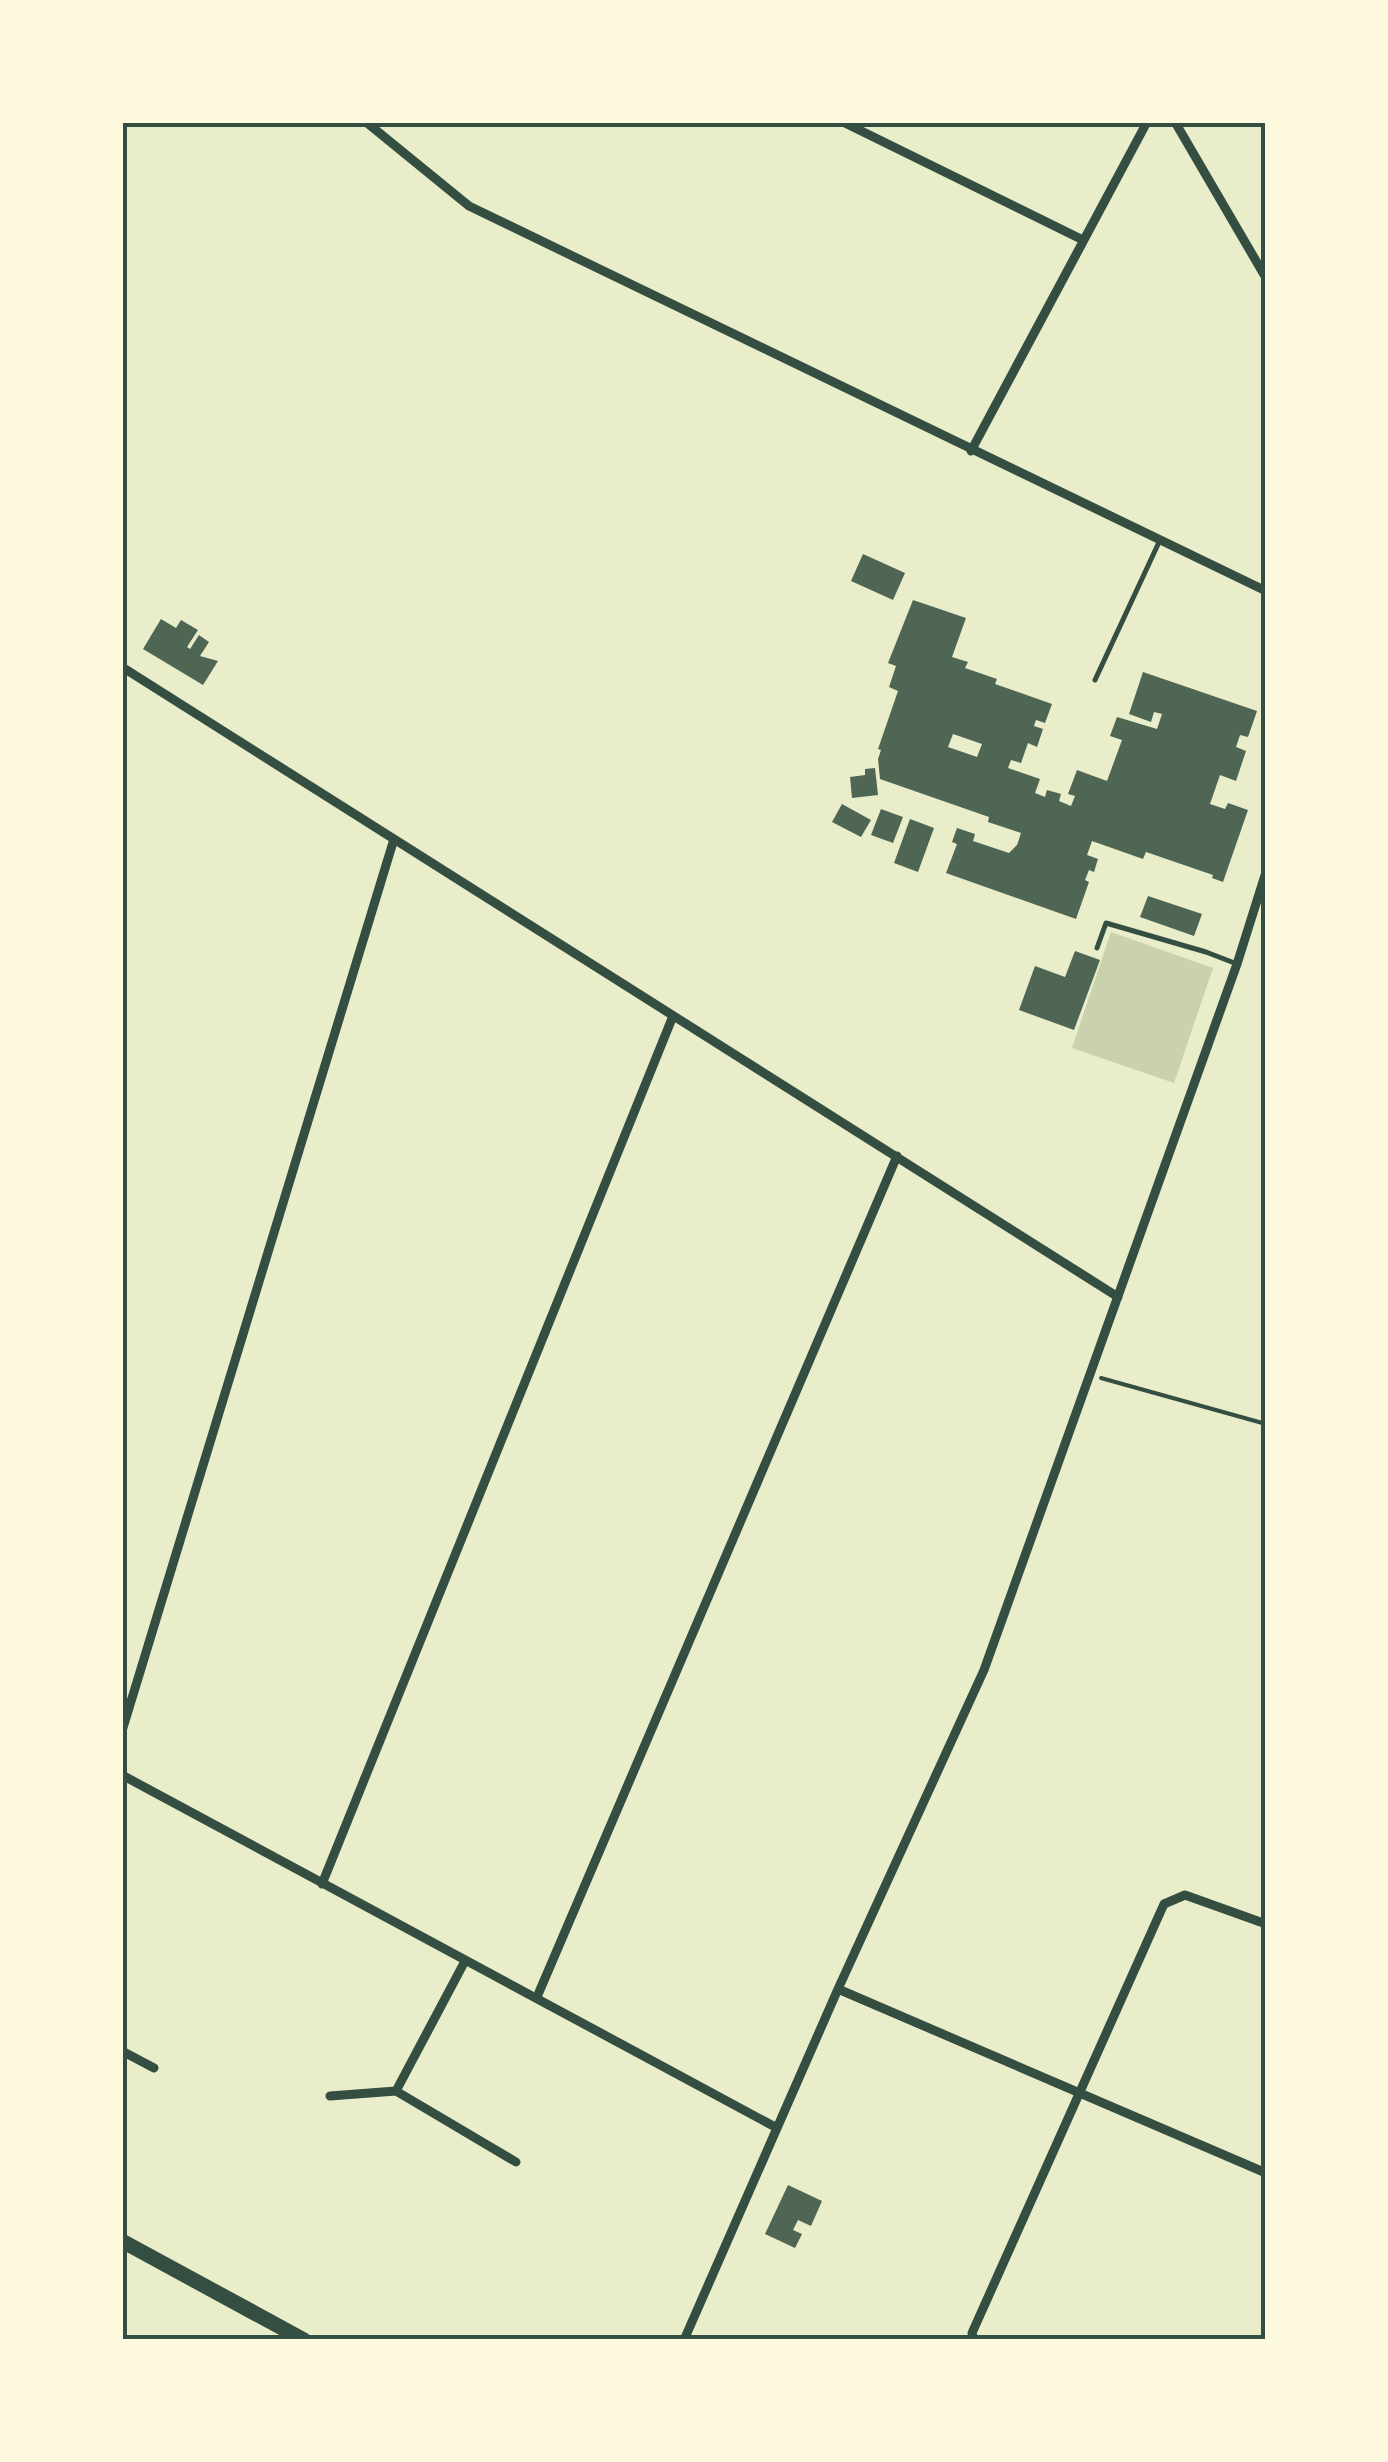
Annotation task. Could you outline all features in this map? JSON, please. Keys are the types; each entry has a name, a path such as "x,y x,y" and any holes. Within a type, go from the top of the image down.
{"main road":[{"path":"122,2242 304,2340"}],"street":[{"path":"366,122 469,206 1266,591"},
{"path":"843,122 1083,240"},
{"path":"971,451 1146,122"},
{"path":"1175,122 1266,278"},
{"path":"122,667 1118,1297"},
{"path":"122,1732 394,839"},
{"path":"684,2340 984,1670 1092,1375 1265,874"},
{"path":"322,1884 673,1016"},
{"path":"537,1996 897,1156"},
{"path":"122,1775 777,2128"},
{"path":"974,2340 972,2332 1164,1904 1185,1895 1266,1924"},
{"path":"396,2091 465,1961"},
{"path":"838,1989 1266,2173"},
{"path":"122,2051 154,2068"},
{"path":"330,2096 396,2091 516,2162"}],"lane":[{"path":"1095,680 1161,538"},
{"path":"1097,948 1106,923 1237,964"}],"path":[{"path":"1092,1375 1266,1424"}],"green space":[{"path":"1111,932 1213,968 1174,1083 1072,1048"}],"building":[{"path":"863,554 905,573 893,600 851,581"},
{"path":"913,600 966,618 952,657 968,662 965,668 997,679 995,684 1052,704 1045,723 1036,720 1034,726 1043,729 1037,747 1028,743 1021,763 1011,760 1008,768 1040,779 1035,793 1045,797 1047,790 1061,794 1059,801 1071,806 1075,796 1068,794 1077,770 1107,781 1122,740 1110,736 1117,717 1157,729 1162,714 1154,712 1151,722 1129,714 1143,672 1257,711 1248,737 1240,735 1236,747 1246,751 1236,781 1220,775 1210,804 1225,809 1228,803 1248,810 1223,882 1146,852 1143,859 1092,841 1087,855 1098,859 1094,872 1089,870 1085,880 1089,882 1076,919 946,873 957,844 952,842 957,828 975,834 973,841 1009,853 1021,833 988,822 989,817 880,779 878,749 898,691 889,687 896,666 888,663","holes":["953,734 982,744 977,757 948,747"]},
{"path":"161,619 176,628 181,620 198,630 187,647 190,649 199,635 209,642 200,656 218,661 203,685 143,649"},
{"path":"875,768 878,795 852,798 850,777 865,775 865,769"},
{"path":"842,804 871,820 861,837 832,822"},
{"path":"881,809 903,817 893,843 871,835"},
{"path":"910,819 934,828 918,872 894,863"},
{"path":"1148,896 1202,914 1194,936 1140,917"},
{"path":"1075,951 1100,960 1074,1030 1019,1010 1035,966 1065,977"},
{"path":"788,2185 822,2201 811,2226 798,2220 793,2230 802,2234 795,2248 765,2234"}]}
